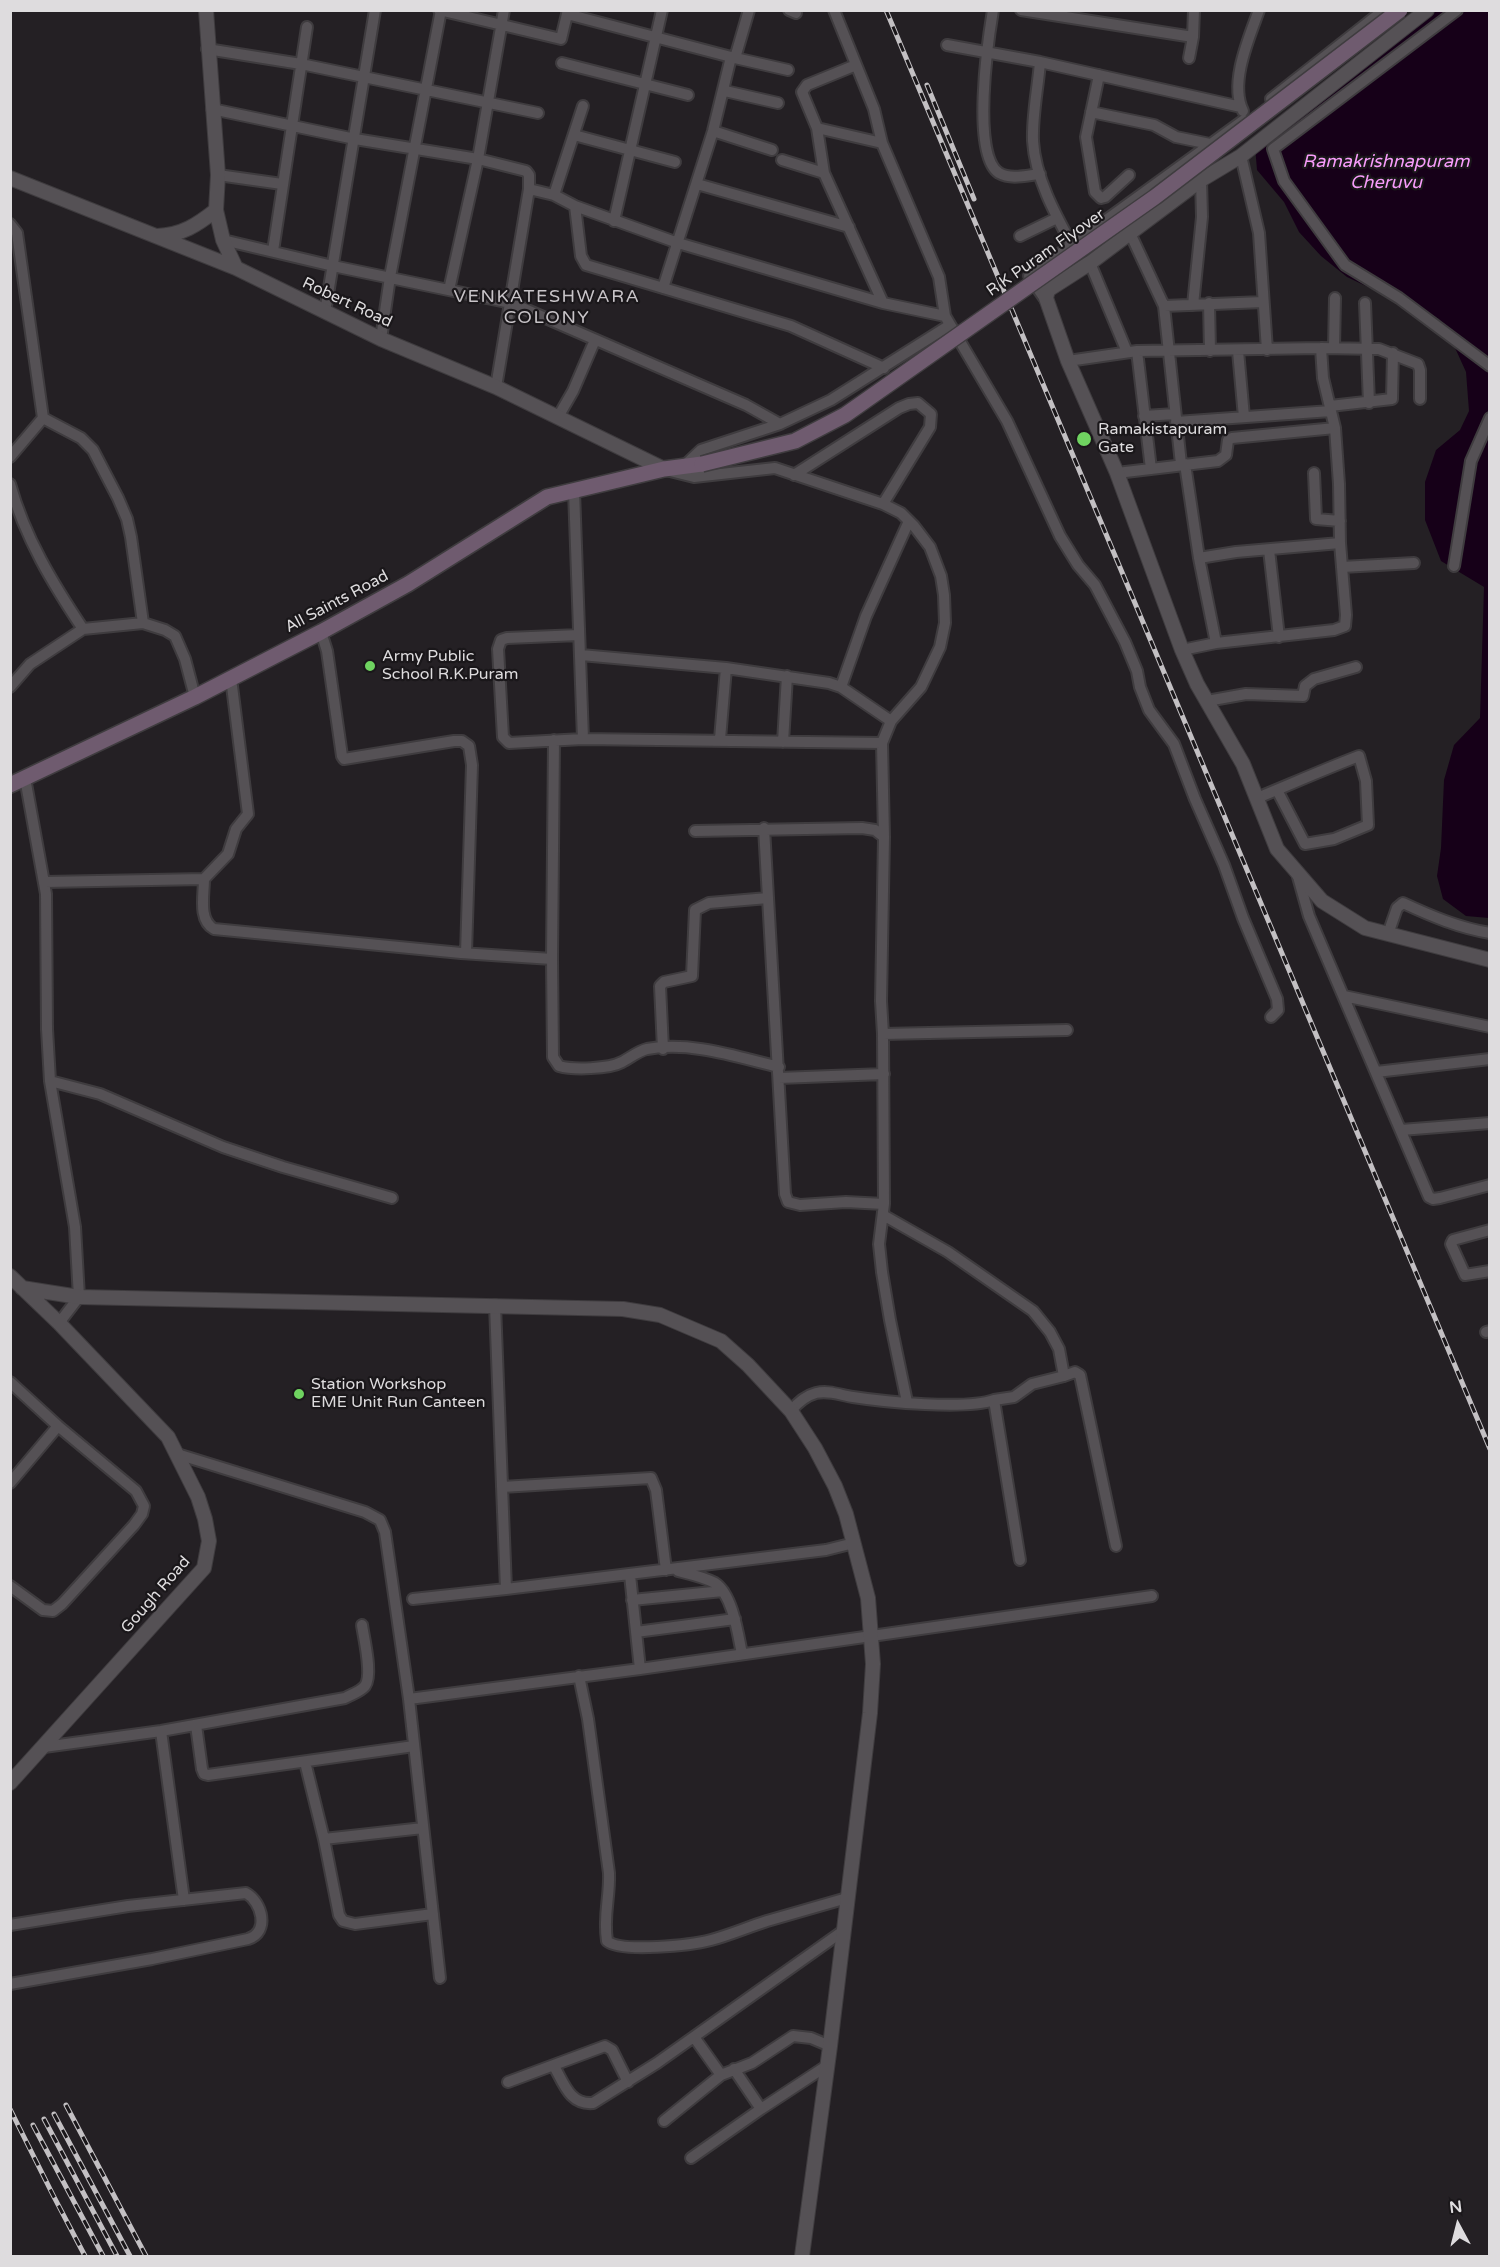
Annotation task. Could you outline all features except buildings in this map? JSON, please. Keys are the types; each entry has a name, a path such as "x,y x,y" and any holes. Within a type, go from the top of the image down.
{"main road":[{"name":"R K Puram Flyover","path":"682,467 795,441 845,415 1155,197 1400,10"},
{"name":"All Saints Road","path":"10,785 195,697 321,632 408,584 547,497 664,469 682,467"}],"street":[{"path":"206,10 207,49 218,175 216,210 223,240 236,268"},
{"path":"325,312 375,10"},
{"path":"448,290 478,159 504,10"},
{"path":"614,221 662,10"},
{"path":"663,288 749,10"},
{"path":"834,10 874,109 882,143 939,277 947,321 1007,421 1060,536 1078,565 1095,585 1137,671 1140,687 1149,710 1174,744 1277,999 1278,1010 1271,1017"},
{"path":"993,10 986,52 983,120 987,153 991,164 998,172 1009,177 1040,174"},
{"path":"1020,10 1100,16 1193,37"},
{"path":"1189,58 1193,37 1194,10"},
{"path":"1246,119 1241,107 1240,70 1259,10"},
{"path":"1384,10 1246,119 1029,276 1047,302 1068,361 1117,472 1182,650 1207,701 1243,764 1277,849 1322,901 1365,928 1490,960"},
{"path":"1269,143 1427,10"},
{"path":"1047,302 1048,290 1201,180 1241,156 1269,143 1457,10"},
{"path":"381,339 390,277 440,11 561,39 567,12 656,39 788,70"},
{"path":"273,251 290,127 307,27"},
{"path":"947,45 1040,62 1241,107"},
{"path":"207,49 301,64 538,113"},
{"path":"1040,62 1033,142 1040,174 1057,218 1072,245"},
{"path":"562,63 688,95"},
{"path":"856,65 804,87 802,95 817,128 824,173 883,303"},
{"path":"1099,75 1086,143 1095,192 1101,198 1105,197 1129,175"},
{"path":"724,91 778,104"},
{"path":"554,195 583,106"},
{"path":"212,109 290,127 414,150 478,159 526,171 529,175 529,189 496,387"},
{"path":"1091,112 1154,125 1176,137 1210,144"},
{"path":"817,128 882,143"},
{"path":"713,131 772,150"},
{"path":"574,135 675,162"},
{"path":"1269,143 1284,181 1345,265 1399,298 1490,366"},
{"path":"1241,156 1258,232 1267,350"},
{"path":"782,159 824,173"},
{"path":"218,175 282,184"},
{"name":"Robert Road","path":"10,178 236,268 381,339 496,387 664,469"},
{"path":"1193,305 1202,217 1201,180"},
{"path":"697,184 849,227"},
{"path":"529,189 554,195 575,206 678,243 947,321"},
{"path":"575,206 581,256 586,265 791,326 884,368"},
{"path":"154,236 173,235 192,228 216,210"},
{"path":"1020,236 1057,218"},
{"path":"10,224 17,233 43,418 10,457"},
{"path":"1130,233 1164,306 1183,464 1216,643"},
{"path":"223,240 333,266 511,303 746,405 780,424"},
{"path":"1090,262 1132,352 1151,469"},
{"path":"1334,348 1335,298"},
{"path":"1164,306 1263,302"},
{"path":"1209,303 1210,351"},
{"path":"1365,303 1365,349 1369,403"},
{"path":"682,467 701,450 780,424 831,400 884,368 947,321"},
{"path":"558,417 573,391 595,340"},
{"path":"1182,650 1216,643 1334,630 1345,626 1335,428 1323,378 1321,348"},
{"path":"1068,361 1132,352 1170,350 1379,349 1418,364 1420,399"},
{"path":"1238,351 1244,417"},
{"path":"1144,416 1244,417 1388,401 1393,397 1393,353"},
{"path":"794,475 899,408 918,403 931,414 930,427 883,504"},
{"path":"43,418 81,438 93,450 118,498 127,519 131,537 142,623"},
{"path":"1454,566 1471,461 1490,418"},
{"path":"1117,472 1223,459 1226,455 1228,440 1232,438 1335,428"},
{"path":"664,469 694,477 775,468 883,504 901,513 909,521 930,547 936,563 944,595 945,623 940,647 921,687 891,721 882,743 884,837 880,1001 884,1035 884,1210 879,1244 882,1272 907,1402"},
{"path":"1314,473 1316,519 1340,521"},
{"path":"10,484 26,532 52,583 83,629"},
{"path":"574,490 584,739"},
{"path":"841,687 875,596 909,521"},
{"path":"1199,558 1340,543"},
{"path":"1269,550 1279,637"},
{"path":"1342,567 1414,562"},
{"path":"10,687 30,664 83,629 142,623 165,630 175,636 185,659 195,697"},
{"path":"321,632 327,651 344,759 454,741 462,741 469,746 472,765 466,953"},
{"path":"579,635 507,638 498,644 503,737 509,743 584,739 720,739 882,743"},
{"path":"581,656 726,668 787,676 841,687 891,721"},
{"path":"1207,701 1246,694 1303,696 1305,686 1314,679 1356,667"},
{"path":"720,739 726,668"},
{"path":"783,742 787,676"},
{"path":"45,882 204,879 228,854 236,829 248,814 231,678"},
{"path":"554,740 553,1057 559,1066 571,1069 620,1064 646,1050 691,1048 718,1052 779,1073 884,1074"},
{"path":"1257,798 1359,756 1366,781 1368,825 1334,839 1305,844 1277,790"},
{"path":"25,778 45,882 50,1081 75,1227 79,1297 60,1323"},
{"path":"695,831 764,828 870,828 884,837"},
{"path":"764,828 785,1194 788,1202 800,1205 846,1202 884,1210 1033,1311 1050,1332 1059,1349 1064,1376"},
{"path":"1296,873 1309,916 1429,1197 1440,1198 1490,1185"},
{"path":"204,879 205,919 208,926 214,929 552,959"},
{"path":"663,1049 660,986 664,982 692,976 694,972 694,910 709,903 768,898"},
{"path":"1388,934 1397,909 1403,903 1422,913 1474,931 1490,933"},
{"path":"1344,996 1490,1026"},
{"path":"884,1035 1067,1030"},
{"path":"1376,1071 1490,1059"},
{"path":"50,1081 100,1094 223,1147 283,1167 392,1198"},
{"path":"1401,1130 1490,1123"},
{"path":"1490,1230 1453,1240 1451,1244 1465,1275 1490,1271"},
{"name":"Gough Road","path":"10,1276 60,1323 168,1437 198,1497 209,1541 204,1568 10,1783"},
{"path":"22,1288 79,1297 623,1309 660,1315 721,1341 748,1365 791,1411 835,1485 854,1542 868,1598 873,1664 870,1713 828,2065 802,2256"},
{"path":"495,1305 506,1589"},
{"path":"791,1411 800,1400 818,1392 907,1402 984,1404 1014,1397 1032,1384 1075,1372 1083,1380 1116,1546"},
{"path":"10,1382 58,1426 136,1491 143,1499 144,1506 134,1526 53,1611 43,1610 10,1586"},
{"path":"994,1400 1020,1560"},
{"path":"10,1483 58,1426"},
{"path":"177,1454 365,1512 380,1520 385,1532 409,1699 440,1978"},
{"path":"502,1487 651,1478 656,1490 669,1570"},
{"path":"413,1599 826,1550 854,1542"},
{"path":"669,1570 701,1577 723,1591 735,1619 742,1654"},
{"path":"630,1575 640,1668"},
{"path":"632,1600 723,1591"},
{"path":"409,1699 1152,1596"},
{"path":"636,1632 735,1619"},
{"path":"44,1747 160,1731 345,1698 367,1684 369,1675 362,1625"},
{"path":"579,1676 588,1719 609,1873 610,1891 605,1910 607,1941 615,1947 690,1944 711,1940 847,1898"},
{"path":"196,1725 204,1774 414,1746"},
{"path":"160,1731 184,1900"},
{"path":"305,1762 324,1839 339,1915 343,1921 356,1924 433,1914"},
{"path":"324,1839 423,1828"},
{"path":"10,1925 128,1906 246,1893 259,1905 261,1918 259,1932 255,1937 248,1939 10,1984"},
{"path":"554,2066 576,2101 584,2104 593,2103 694,2037 843,1931"},
{"path":"664,2121 721,2075 752,2063 793,2036 810,2038 830,2046"},
{"path":"694,2037 721,2075"},
{"path":"508,2082 605,2046 612,2050 628,2082"},
{"path":"691,2158 828,2065"},
{"path":"734,2069 761,2109"}],"water":[{"name":"Ramakrishnapuram Cheruvu","path":"1435,11 1489,11 1489,918 1466,916 1443,899 1437,876 1441,848 1444,780 1454,745 1480,718 1484,587 1441,561 1425,520 1425,482 1436,450 1460,430 1469,411 1466,372 1439,319 1420,307 1391,298 1347,277 1321,256 1299,232 1284,202 1257,170 1255,146"}],"railway":[{"path":"886,10 1490,1449"},
{"path":"927,85 974,199"},
{"path":"66,2105 146,2256"},
{"path":"10,2109 85,2256"},
{"path":"54,2114 130,2256"},
{"path":"44,2119 117,2256"},
{"path":"33,2125 103,2256"}],"place":[{"name":"Ramakistapuram Gate","path":"1084,439"},
{"name":"Army Public School R.K.Puram","path":"370,666"},
{"name":"Station Workshop EME Unit Run Canteen","path":"299,1394"}],"district":[{"name":"VENKATESHWARA COLONY","path":"547,307"}]}
